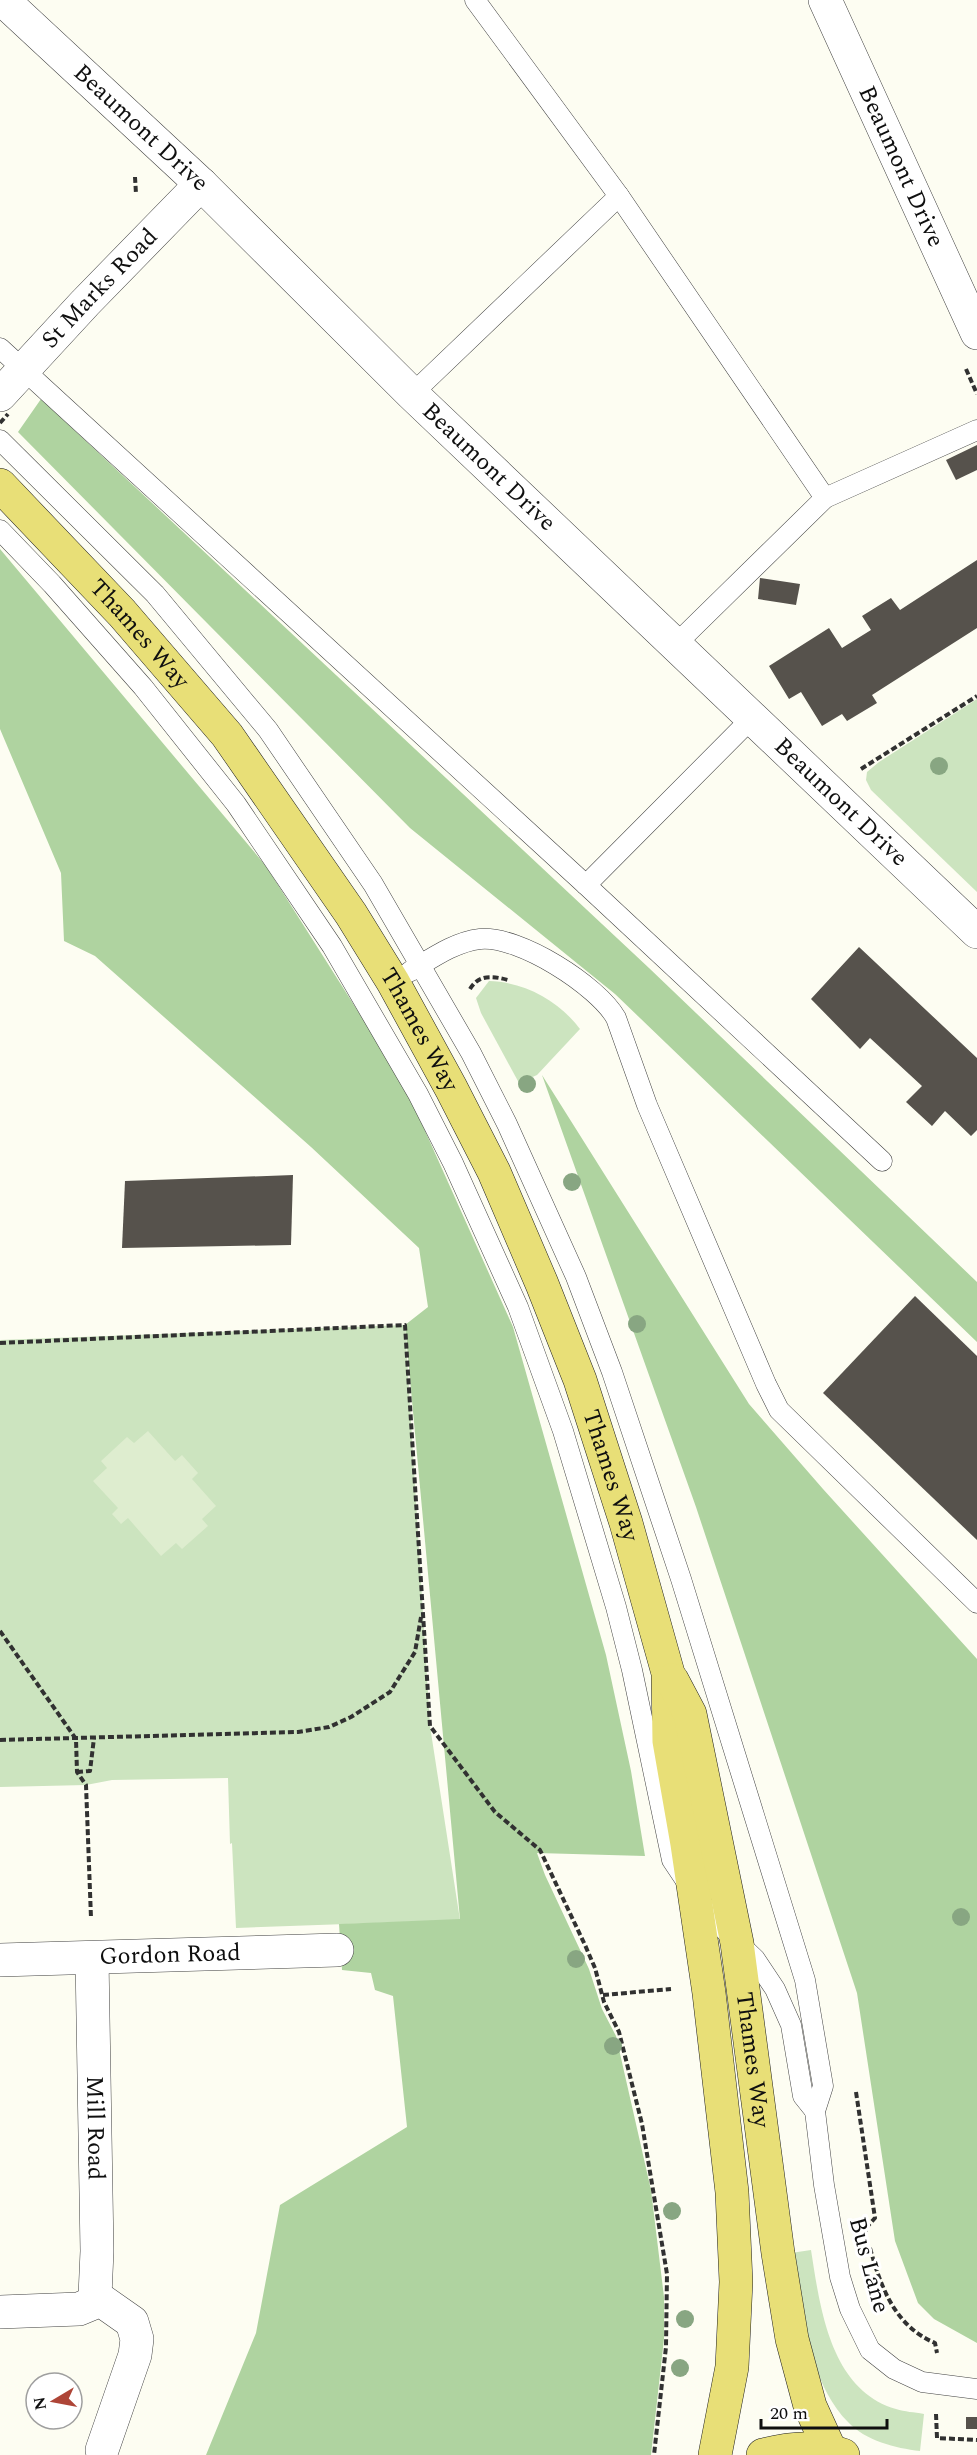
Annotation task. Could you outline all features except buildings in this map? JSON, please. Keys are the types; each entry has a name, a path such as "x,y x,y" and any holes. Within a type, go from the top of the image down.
{"main road":[{"name":"Thames Way","path":"0,484 122,613 226,735 351,914 393,982 451,1088 494,1172 542,1284 580,1380 626,1523 668,1673 690,1714 737,1943 778,2253 792,2339 810,2406 837,2453"},
{"name":"Thames Way","path":"668,1673 669,1741 695,1898 727,2146 735,2247 736,2300 732,2367 715,2455"},
{"path":"763,2455 797,2448 837,2453"}],"street":[{"name":"Beaumont Drive","path":"3,0 201,184 412,394 977,932"},
{"name":"Beaumont Drive","path":"825,0 977,333"},
{"name":"St Marks Road","path":"4,404 30,377 85,303 201,184"},
{"name":"Gordon Road","path":"0,1960 338,1950"},
{"name":"Mill Road","path":"92,1958 97,2251 95,2296"},
{"path":"0,2312 79,2309 91,2304 95,2296 130,2319 137,2339 135,2355 102,2450"}],"lane":[{"path":"475,0 619,195 825,498"},
{"path":"412,394 619,195"},
{"path":"0,348 586,885 882,1161"},
{"path":"675,645 825,498 977,430"},
{"path":"0,440 155,594 268,730 373,884 471,1053 526,1164 576,1277 612,1372 681,1579 805,1980 823,2086 815,2111"},
{"path":"0,530 136,678 229,795 332,946 418,1094 486,1234 518,1307 552,1400 616,1607 646,1732 669,1852 674,1865 708,1914 759,1964 783,2006 794,2037 803,2096 815,2111"},
{"path":"586,885 752,718"},
{"path":"393,982 458,945 478,939 492,940 514,946 557,965 607,1004 616,1018 666,1150 758,1367 779,1410 977,1603"},
{"name":"Bus Lane","path":"815,2111 831,2230 840,2277 850,2309 870,2350 885,2363 915,2380 977,2389"}],"path":[{"path":"134,171 135,202"},
{"path":"136,183 142,188"},
{"path":"0,423 4,404 30,377"},
{"path":"856,773 977,696"},
{"path":"0,1343 405,1325 430,1726 495,1812 540,1850 590,1956 604,2002 619,2032 642,2124 668,2274 666,2347 654,2455"},
{"path":"0,1740 298,1732 329,1727 351,1717 390,1692 415,1652 423,1610"},
{"path":"0,1631 76,1738 77,1772 86,1785 92,1958"},
{"path":"77,1772 90,1771 94,1738"},
{"path":"603,1995 670,1989"},
{"path":"939,2439 977,2440"}],"green space":[{"path":"41,399 649,968 977,1282 977,1342 615,994 410,828 18,432"},
{"path":"0,549 266,866 404,1084 513,1327 606,1655 631,1771 645,1856 537,1853 589,1969 602,2009 616,2036 651,2190 664,2297 664,2339 651,2455 206,2455 256,2333 280,2205 407,2127 393,1996 375,1990 371,1973 342,1970 339,1924 460,1919 405,1325 428,1307 419,1248 311,1147 95,956 64,941 61,873 0,729"},
{"path":"977,699 977,892 871,790 866,780 867,772 879,762"},
{"path":"489,981 515,985 540,995 562,1010 580,1029 537,1075 519,1083 481,1013 476,998"},
{"path":"542,1075 749,1404 977,1659 977,2343 934,2319 918,2303 895,2241 857,1993 696,1507"},
{"path":"405,1325 430,1726 460,1920 236,1928 228,1778 112,1780 86,1785 0,1787 0,1340"},
{"path":"148,1431 175,1461 182,1455 198,1473 192,1479 216,1506 202,1519 208,1526 182,1549 176,1543 161,1556 128,1518 121,1524 112,1514 118,1508 93,1481 107,1468 101,1461 127,1437 134,1443"},
{"path":"811,2250 824,2320 842,2365 856,2384 874,2399 896,2409 924,2414 920,2451 891,2446 855,2429 835,2405 824,2386 815,2365 803,2320 791,2253"}]}
